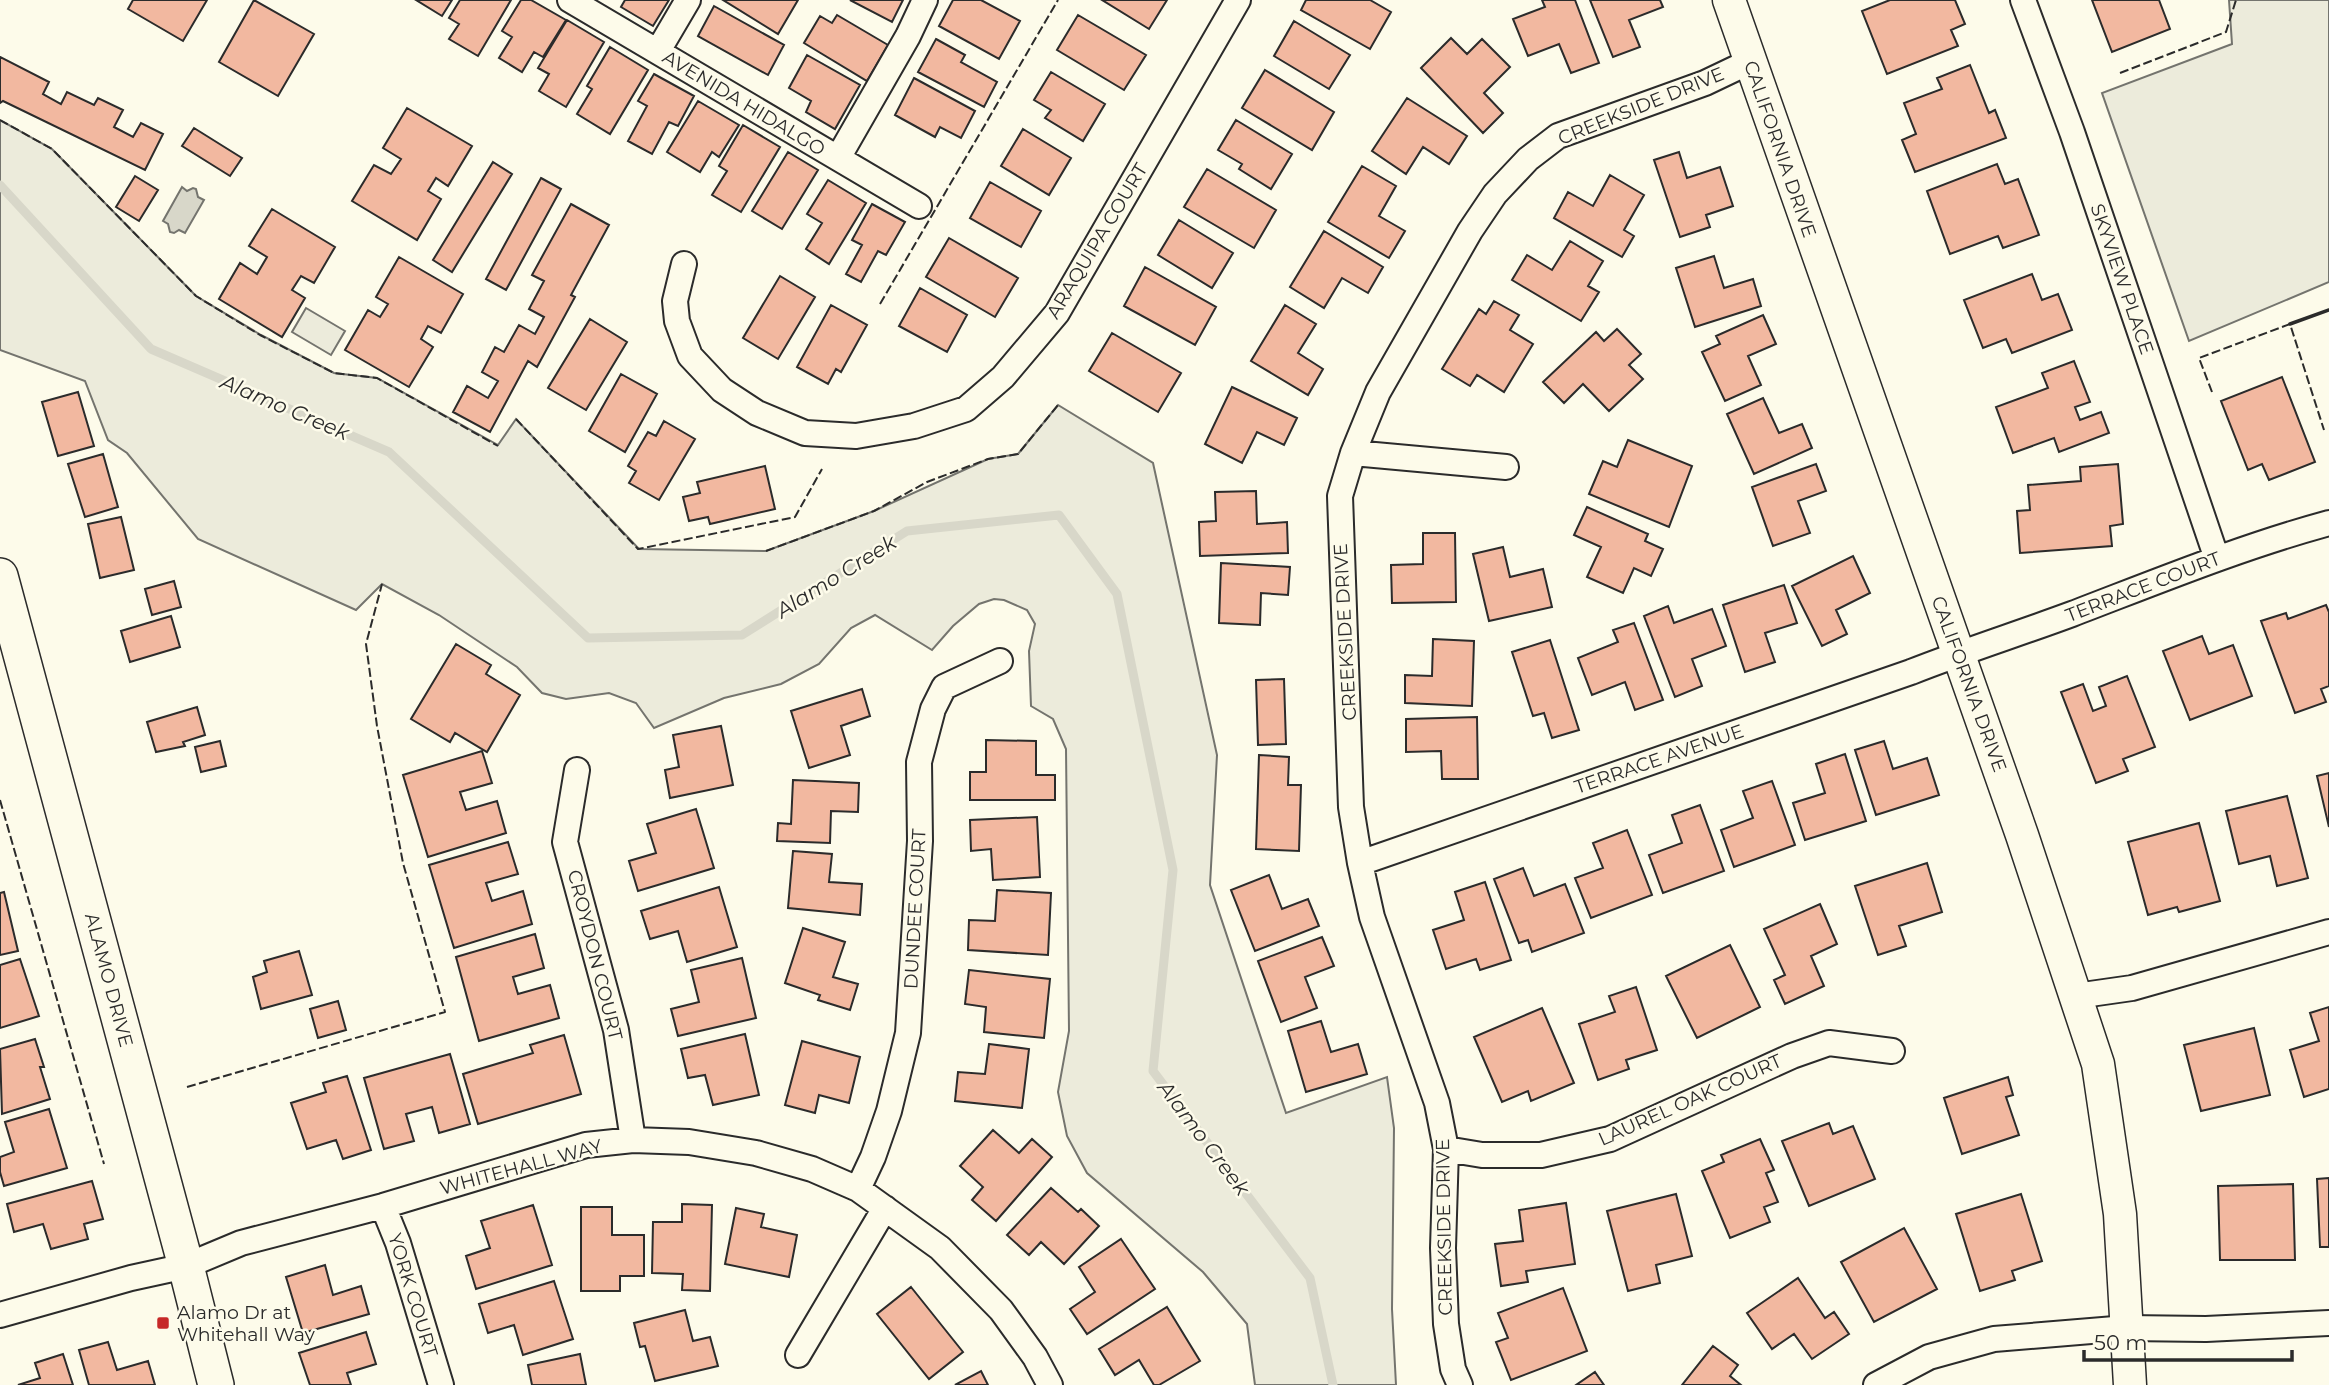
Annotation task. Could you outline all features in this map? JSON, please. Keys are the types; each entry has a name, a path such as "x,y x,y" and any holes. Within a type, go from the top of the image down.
{"main road":[{"name":"ALAMO DRIVE","path":"0,576 216,1385"}],"street":[{"name":"AVENIDA HIDALGO","path":"570,0 919,206"},
{"path":"658,51 688,0"},
{"path":"838,158 908,36 925,0"},
{"name":"ARAQUIPA COURT","path":"684,264 675,301 677,321 690,356 722,390 757,413 805,433 856,436 914,426 966,409 1003,377 1057,313 1238,0"},
{"name":"CALIFORNIA DRIVE","path":"1729,0 2022,835 2098,1064 2120,1213 2130,1385"},
{"name":"SKYVIEW PLACE","path":"2023,0 2073,132 2217,559"},
{"name":"CREEKSIDE DRIVE","path":"1460,1385 1453,1369 1446,1324 1443,1248 1446,1149 1437,1103 1372,917 1360,863 1352,807 1339,527 1340,496 1353,453 1378,392 1470,231 1495,194 1528,159 1558,136 1704,83 1749,62"},
{"path":"1353,453 1506,467"},
{"name":"TERRACE COURT","path":"1958,653 2009,638 2217,559 2329,523"},
{"name":"TERRACE AVENUE","path":"1360,863 1911,672 1958,653"},
{"name":"DUNDEE COURT","path":"858,1189 873,1157 889,1111 908,1033 920,841 919,762 933,709 944,687 1000,661"},
{"name":"CROYDON COURT","path":"577,770 565,842 616,1030 633,1140"},
{"path":"2076,996 2132,988 2329,932"},
{"name":"LAUREL OAK COURT","path":"1446,1149 1482,1155 1541,1155 1611,1139 1792,1055 1829,1043 1892,1051"},
{"name":"WHITEHALL WAY","path":"0,1315 131,1278 186,1266 241,1243 383,1206 586,1145 633,1140 689,1142 756,1153 811,1169 858,1189 940,1248 1001,1310 1035,1357 1050,1385"},
{"name":"YORK COURT","path":"383,1206 398,1243 441,1385"},
{"path":"797,1355 885,1208"},
{"path":"1876,1385 1929,1357 1994,1339 2127,1328 2206,1329 2329,1323"}],"shaded area":[{"path":"2229,0 2329,0 2329,282 2189,341 2102,93 2232,44"},
{"path":"0,120 52,149 196,296 261,335 334,373 377,378 498,445 516,419 639,549 766,551 874,511 988,459 1018,454 1058,405 1153,463 1217,755 1210,885 1286,1113 1387,1077 1394,1128 1392,1309 1396,1385 1255,1385 1247,1324 1203,1272 1087,1173 1067,1136 1058,1092 1069,1031 1066,749 1053,719 1031,706 1029,651 1035,624 1027,610 1004,600 994,599 979,604 953,626 932,650 875,615 851,628 819,664 781,684 724,698 654,728 636,703 609,693 566,699 542,693 517,667 439,615 382,584 356,610 198,539 127,453 108,440 85,381 0,350"},
{"path":"182,187 187,191 196,189 198,197 204,200 185,233 179,230 174,233 170,232 168,224 163,221"},
{"path":"306,308 345,331 331,355 292,332"}],"building":[{"path":"133,0 207,0 183,41 128,9"},
{"path":"254,0 314,34 278,96 219,62"},
{"path":"416,0 452,0 442,16"},
{"path":"460,0 511,0 478,56 449,39 459,24 449,18"},
{"path":"521,0 531,0 566,20 543,57 534,52 522,72 499,58 512,37 502,31"},
{"path":"625,0 669,0 653,26 621,7"},
{"path":"723,0 798,0 778,34"},
{"path":"850,0 903,0 892,22"},
{"path":"953,0 981,0 1020,21 999,59 939,26"},
{"path":"1102,0 1167,0 1149,29"},
{"path":"1306,0 1370,0 1391,12 1370,49 1301,10"},
{"path":"1542,0 1575,0 1599,63 1571,73 1559,44 1528,56 1513,19 1545,7"},
{"path":"1590,0 1660,0 1663,7 1629,20 1640,47 1613,57"},
{"path":"1890,0 1955,0 1965,24 1951,30 1958,46 1887,74 1862,11"},
{"path":"2092,0 2159,0 2170,29 2112,52"},
{"path":"714,6 784,45 768,75 698,36"},
{"path":"837,15 888,45 867,81 804,43 820,16 832,23"},
{"path":"1078,15 1146,55 1124,90 1057,50"},
{"path":"567,20 604,42 566,107 539,91 549,74 538,68"},
{"path":"1294,21 1350,55 1329,89 1274,56"},
{"path":"1451,38 1467,54 1482,39 1510,67 1484,93 1503,113 1483,133 1421,68"},
{"path":"936,39 965,55 961,62 997,82 984,107 918,72"},
{"path":"610,47 648,70 610,134 577,114 592,89 587,86"},
{"path":"807,55 860,85 835,129 806,112 811,101 789,88"},
{"path":"0,57 49,82 43,94 61,104 67,92 94,105 98,98 123,110 114,127 133,137 141,123 163,134 145,170 3,101 0,103"},
{"path":"1970,65 1989,113 1995,110 2006,138 1915,172 1902,140 1916,134 1904,103 1942,89 1937,78"},
{"path":"1265,70 1334,112 1312,150 1242,108"},
{"path":"1051,72 1105,104 1083,141 1045,118 1051,110 1034,100"},
{"path":"654,74 694,96 678,126 669,122 652,154 628,141 647,106 638,101"},
{"path":"914,78 975,111 961,138 940,127 935,137 895,115"},
{"path":"1407,98 1467,136 1449,164 1423,147 1406,174 1372,151"},
{"path":"698,101 739,125 719,157 712,152 700,172 667,152"},
{"path":"407,108 472,146 448,186 436,178 428,191 441,199 417,240 352,201 374,165 391,174 401,159 383,148"},
{"path":"1236,120 1292,154 1271,189 1239,169 1242,164 1218,150"},
{"path":"743,125 780,147 741,212 712,195 727,171 719,166"},
{"path":"194,128 242,158 230,176 182,146"},
{"path":"1023,129 1071,158 1049,195 1001,166"},
{"path":"788,152 818,170 782,229 752,211"},
{"path":"1679,152 1687,178 1720,167 1733,206 1706,215 1710,227 1680,237 1654,160"},
{"path":"493,162 512,174 452,272 433,260"},
{"path":"1997,164 2005,184 2018,179 2039,235 2003,248 1998,236 1950,254 1927,191"},
{"path":"1362,166 1396,186 1379,216 1405,231 1389,258 1328,222"},
{"path":"1207,169 1276,210 1254,248 1184,207"},
{"path":"1610,175 1644,195 1624,230 1634,236 1622,257 1554,218 1568,192 1593,206"},
{"path":"135,176 158,190 139,221 116,207"},
{"path":"541,178 561,189 506,290 486,279"},
{"path":"828,180 866,203 829,264 806,249 822,223 807,214"},
{"path":"990,182 1041,211 1021,247 970,218"},
{"path":"571,204 609,225 571,295 575,297 537,367 528,361 490,432 453,412 467,386 488,398 498,381 482,372 495,347 504,352 519,325 535,334 544,317 529,309 544,281 532,275"},
{"path":"872,204 905,222 886,255 878,251 861,282 846,274 862,245 852,240"},
{"path":"272,209 335,247 314,283 301,276 292,290 305,298 282,337 219,299 240,263 257,274 267,257 249,246"},
{"path":"1179,220 1233,253 1212,288 1158,255"},
{"path":"1324,231 1383,267 1368,293 1342,278 1324,308 1290,287"},
{"path":"949,238 1018,278 995,317 926,277"},
{"path":"1570,241 1603,261 1588,286 1599,292 1581,321 1512,280 1527,255 1552,270"},
{"path":"1714,256 1724,288 1753,279 1761,306 1695,327 1676,268"},
{"path":"399,257 463,294 441,333 428,326 421,339 433,347 409,387 345,350 368,310 380,317 388,304 376,297"},
{"path":"1145,267 1216,307 1195,345 1124,306"},
{"path":"2032,274 2042,300 2058,294 2072,330 2012,353 2006,339 1983,348 1964,300"},
{"path":"780,276 815,297 778,359 743,338"},
{"path":"920,288 967,315 947,352 899,326"},
{"path":"1494,301 1519,315 1510,330 1533,344 1504,392 1477,375 1470,386 1442,369 1479,309 1486,314"},
{"path":"831,305 867,325 841,372 836,369 828,384 797,367"},
{"path":"1285,305 1316,324 1298,353 1323,369 1308,395 1251,361"},
{"path":"1763,315 1776,344 1748,356 1761,385 1725,401 1702,352 1720,344 1716,336"},
{"path":"590,319 627,342 586,410 548,388"},
{"path":"1617,329 1641,354 1629,365 1643,379 1609,411 1583,384 1564,403 1543,382 1596,332 1604,341"},
{"path":"1112,333 1181,373 1158,412 1089,371"},
{"path":"2074,361 2090,402 2075,407 2080,420 2101,412 2109,433 2059,452 2054,438 2013,453 1996,407 2048,388 2042,373"},
{"path":"621,374 657,394 625,452 589,431"},
{"path":"2282,377 2315,462 2269,480 2262,464 2248,470 2221,401"},
{"path":"1232,387 1297,418 1284,445 1257,432 1242,463 1205,444"},
{"path":"78,392 94,446 58,456 42,402"},
{"path":"1763,398 1779,433 1802,424 1812,448 1754,474 1727,414"},
{"path":"664,421 695,439 659,500 629,483 636,471 628,466 648,432 656,436"},
{"path":"1628,440 1692,466 1669,527 1589,494 1603,461 1617,467"},
{"path":"103,454 118,507 85,517 68,464"},
{"path":"1816,464 1826,491 1798,501 1810,533 1773,546 1752,487"},
{"path":"2118,464 2123,524 2110,526 2112,546 2020,553 2017,511 2030,510 2028,485 2081,481 2080,467"},
{"path":"765,466 775,509 710,524 708,517 689,521 683,497 700,493 697,482"},
{"path":"1256,491 1257,524 1287,522 1288,553 1200,556 1199,522 1216,521 1215,492"},
{"path":"1587,507 1648,534 1645,541 1663,549 1651,576 1634,568 1623,593 1587,577 1601,547 1574,535"},
{"path":"121,517 134,570 100,578 88,524"},
{"path":"1423,533 1455,533 1456,602 1392,603 1391,565 1423,564"},
{"path":"1503,547 1510,577 1543,569 1552,607 1489,621 1473,554"},
{"path":"1853,556 1870,593 1836,610 1847,634 1822,646 1792,586"},
{"path":"1221,563 1290,567 1288,595 1261,593 1260,625 1219,623"},
{"path":"174,581 181,607 152,615 145,589"},
{"path":"1784,585 1797,623 1765,633 1775,662 1745,672 1723,605"},
{"path":"2326,605 2329,612 2329,686 2321,689 2326,702 2295,713 2261,621 2286,613 2288,619"},
{"path":"1668,606 1674,623 1712,609 1726,646 1692,659 1702,686 1675,697 1644,616"},
{"path":"171,616 180,647 130,662 121,631"},
{"path":"1634,623 1663,700 1635,710 1625,682 1592,695 1578,658 1618,642 1613,630"},
{"path":"2202,636 2209,654 2233,645 2252,696 2190,720 2163,651"},
{"path":"1433,639 1474,641 1472,706 1405,703 1405,675 1432,676"},
{"path":"1550,640 1579,730 1552,738 1544,713 1533,716 1512,652"},
{"path":"456,644 491,665 486,674 520,695 487,752 455,733 450,742 411,719"},
{"path":"2127,676 2155,747 2123,759 2128,771 2096,783 2061,692 2083,684 2093,711 2106,706 2099,687"},
{"path":"1284,679 1286,744 1258,745 1256,680"},
{"path":"862,689 870,716 841,726 850,755 809,768 791,711"},
{"path":"197,707 205,735 183,742 185,746 156,752 147,722"},
{"path":"1477,717 1478,779 1442,779 1441,751 1406,752 1406,719"},
{"path":"721,726 733,785 670,798 665,770 679,767 673,735"},
{"path":"986,740 1036,741 1036,775 1055,775 1055,800 970,800 970,772 986,772"},
{"path":"220,741 226,766 201,772 195,747"},
{"path":"1884,741 1893,769 1927,758 1939,795 1876,815 1855,750"},
{"path":"482,751 492,783 460,792 466,810 497,801 506,833 428,857 403,775"},
{"path":"1845,754 1866,821 1805,840 1793,803 1825,793 1816,764"},
{"path":"1259,755 1289,757 1288,785 1301,785 1299,851 1256,849"},
{"path":"2329,773 2329,827 2317,776"},
{"path":"793,780 859,783 858,812 831,811 830,843 777,841 778,823 791,824"},
{"path":"1772,781 1795,845 1734,867 1721,830 1753,818 1743,791"},
{"path":"2287,796 2308,878 2277,886 2270,856 2239,864 2226,811"},
{"path":"1700,805 1724,871 1663,893 1649,855 1682,843 1672,815"},
{"path":"696,809 714,868 638,891 629,861 656,853 647,824"},
{"path":"1037,817 1040,877 993,880 991,849 971,851 970,820"},
{"path":"2199,823 2220,901 2179,912 2177,907 2148,915 2128,842"},
{"path":"1627,830 1652,895 1591,918 1575,878 1603,868 1593,843"},
{"path":"508,842 518,874 486,883 492,901 523,891 532,924 454,948 429,865"},
{"path":"793,851 832,854 829,882 862,884 860,915 788,908"},
{"path":"1927,863 1942,912 1899,926 1906,946 1878,955 1855,886"},
{"path":"1523,868 1534,896 1565,884 1584,933 1532,952 1528,940 1519,943 1494,879"},
{"path":"1269,875 1282,909 1308,899 1319,926 1255,951 1231,890"},
{"path":"1485,882 1511,960 1480,970 1476,959 1446,969 1433,930 1464,920 1455,892"},
{"path":"719,887 737,947 687,962 678,931 650,939 641,911"},
{"path":"997,890 1051,893 1048,955 968,950 969,920 995,921"},
{"path":"4,892 18,951 0,955 0,893"},
{"path":"1820,904 1837,944 1811,956 1824,986 1785,1004 1774,980 1785,975 1764,929"},
{"path":"803,928 845,942 833,977 858,984 850,1010 818,1000 820,995 785,983"},
{"path":"535,934 544,968 513,977 518,994 550,985 559,1018 479,1041 456,957"},
{"path":"1322,937 1334,966 1305,977 1317,1008 1281,1022 1258,961"},
{"path":"1730,945 1760,1007 1697,1038 1666,976"},
{"path":"299,951 312,995 261,1009 253,977 267,972 264,961"},
{"path":"742,958 756,1018 678,1036 671,1009 699,1002 691,970"},
{"path":"20,959 39,1016 0,1028 0,965"},
{"path":"969,970 1050,979 1044,1038 984,1032 986,1007 965,1004"},
{"path":"1636,987 1657,1050 1626,1060 1629,1069 1598,1080 1579,1024 1615,1012 1609,996"},
{"path":"338,1001 346,1030 318,1038 310,1009"},
{"path":"2329,1007 2329,1089 2304,1097 2290,1050 2319,1041 2310,1013"},
{"path":"1542,1008 1574,1083 1531,1101 1528,1091 1502,1102 1474,1037"},
{"path":"1321,1021 1331,1052 1358,1044 1367,1074 1306,1092 1288,1031"},
{"path":"2254,1028 2270,1095 2201,1111 2184,1045"},
{"path":"745,1034 759,1095 713,1105 705,1075 688,1078 681,1049"},
{"path":"564,1035 581,1094 478,1124 463,1074 533,1053 530,1045"},
{"path":"35,1039 50,1099 2,1114 0,1049"},
{"path":"802,1041 860,1057 849,1103 819,1095 815,1113 785,1105"},
{"path":"989,1044 1029,1049 1022,1108 955,1101 958,1072 985,1074"},
{"path":"450,1054 470,1124 439,1133 432,1107 406,1114 414,1141 384,1149 364,1078"},
{"path":"347,1076 371,1150 343,1159 336,1140 307,1149 291,1103 326,1092 323,1083"},
{"path":"2008,1077 2013,1095 2006,1097 2019,1135 1962,1154 1944,1098"},
{"path":"49,1109 67,1168 4,1186 0,1157 14,1152 5,1122"},
{"path":"1829,1123 1833,1134 1853,1126 1875,1179 1809,1206 1782,1141"},
{"path":"993,1130 1019,1153 1032,1139 1052,1157 996,1221 972,1200 983,1187 960,1166"},
{"path":"1760,1139 1774,1170 1766,1173 1778,1202 1764,1207 1770,1222 1730,1238 1702,1171 1724,1162 1721,1155"},
{"path":"2329,1178 2329,1247 2320,1247 2317,1179"},
{"path":"92,1181 103,1219 84,1224 88,1239 51,1249 43,1224 14,1232 7,1204"},
{"path":"2293,1184 2295,1260 2220,1260 2218,1186"},
{"path":"1051,1188 1078,1212 1081,1209 1099,1226 1064,1264 1041,1242 1029,1255 1007,1235"},
{"path":"1676,1194 1692,1256 1656,1265 1660,1283 1628,1291 1607,1211"},
{"path":"2021,1194 2042,1261 2012,1271 2015,1280 1980,1291 1956,1214"},
{"path":"1566,1203 1575,1264 1526,1271 1528,1282 1501,1286 1495,1244 1523,1241 1519,1210"},
{"path":"682,1204 712,1205 710,1291 682,1290 683,1274 652,1273 653,1222 682,1222"},
{"path":"533,1205 552,1265 476,1289 466,1256 490,1248 481,1221"},
{"path":"581,1207 612,1207 612,1235 644,1235 644,1276 620,1276 620,1291 581,1291"},
{"path":"736,1208 764,1214 761,1227 797,1235 789,1277 725,1264"},
{"path":"1904,1228 1937,1289 1874,1322 1841,1262"},
{"path":"1121,1239 1155,1289 1087,1334 1070,1309 1095,1292 1079,1267"},
{"path":"325,1265 333,1295 361,1286 369,1314 303,1333 286,1277"},
{"path":"1798,1278 1825,1318 1834,1312 1849,1334 1812,1359 1794,1334 1772,1349 1747,1313"},
{"path":"554,1281 573,1339 523,1355 514,1325 488,1333 479,1304"},
{"path":"911,1287 963,1352 929,1379 877,1314"},
{"path":"1563,1288 1587,1351 1511,1380 1496,1342 1508,1338 1498,1313"},
{"path":"1167,1307 1200,1361 1159,1385 1154,1385 1139,1360 1115,1375 1099,1349"},
{"path":"685,1310 693,1341 710,1337 718,1366 655,1381 645,1346 640,1347 634,1323"},
{"path":"366,1332 376,1364 347,1373 351,1385 310,1385 299,1353"},
{"path":"108,1342 117,1370 148,1361 155,1385 89,1385 79,1350"},
{"path":"1713,1346 1738,1365 1730,1376 1741,1385 1682,1385"},
{"path":"63,1354 73,1385 18,1385 40,1378 35,1363"},
{"path":"580,1354 586,1385 532,1385 528,1365"},
{"path":"981,1371 988,1385 955,1385"},
{"path":"1595,1372 1604,1385 1576,1385"}],"waterway":[{"name":"Alamo Creek","path":"0,185 151,349 389,452 588,638 742,635 907,531 1059,515 1117,594 1173,870 1153,1071 1310,1278 1333,1385"}],"fence":[{"path":"880,304 1058,0"},
{"path":"2120,73 2226,32 2236,0"},
{"path":"0,120 52,149 196,296 260,335 334,373 377,378 498,446"},
{"path":"2212,392 2199,358 2290,324 2324,430"},
{"path":"766,551 874,511 927,482 988,459 1018,454 1058,405"},
{"path":"516,419 638,549 795,517 822,469"},
{"path":"187,1087 445,1012 403,863 377,726 366,644 382,584"},
{"path":"0,800 104,1164"}],"wall":[{"path":"2290,324 2329,310"}],"place":[{"name":"Alamo Dr at Whitehall Way","path":"163,1323"}]}
